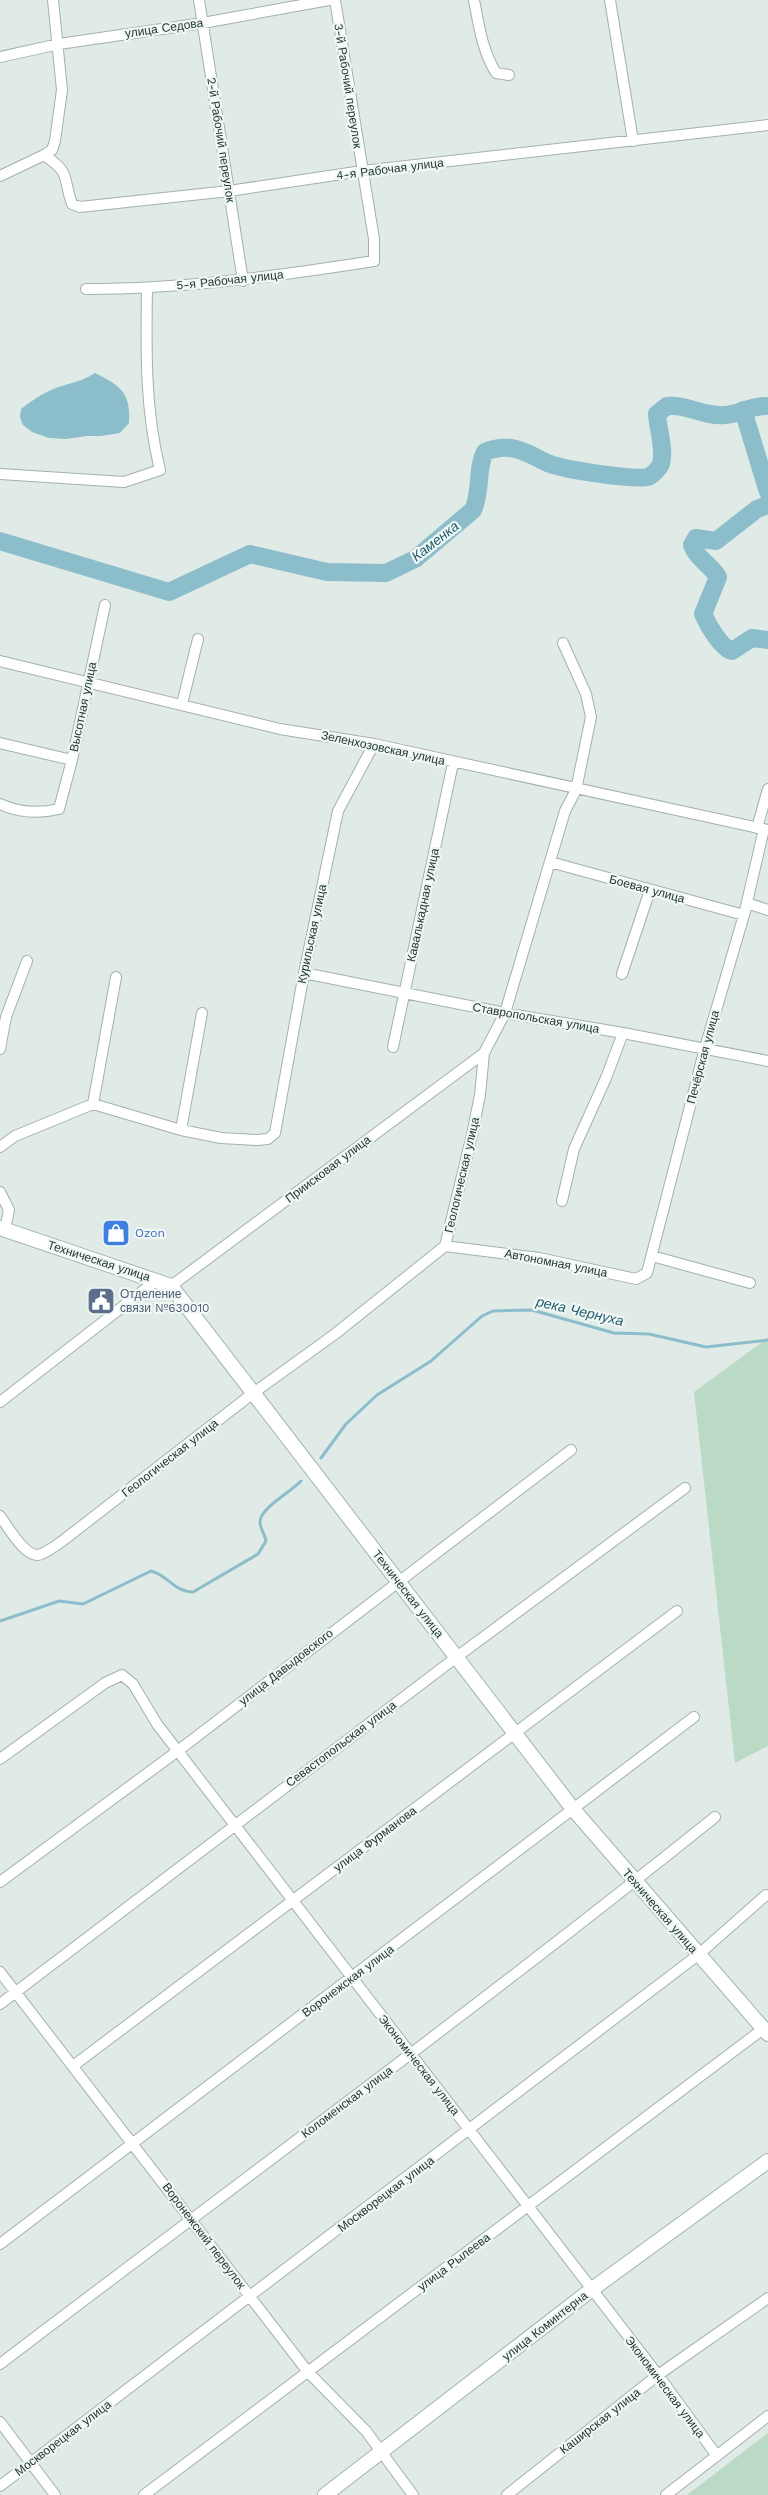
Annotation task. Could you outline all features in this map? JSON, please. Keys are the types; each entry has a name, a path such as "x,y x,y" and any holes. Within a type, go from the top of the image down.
{"street":[{"path":"0,176 52,150 55,141 62,90 59,44 53,0"},
{"name":"2-й Рабочий переулок","path":"199,0 243,281"},
{"name":"улица Седова","path":"0,57 59,44 203,23 329,0"},
{"name":"3-й Рабочий переулок","path":"335,0 374,239 374,261"},
{"path":"474,0 482,43 488,60 496,73 509,75"},
{"path":"610,0 632,141"},
{"name":"4-я Рабочая улица","path":"44,155 61,166 65,173 72,204 80,207 229,192 362,171 768,125"},
{"name":"5-я Рабочая улица","path":"86,289 148,288 243,281 374,261"},
{"path":"0,474 124,482 160,470 153,442 146,375 148,288"},
{"name":"Высотная улица","path":"0,804 12,809 28,812 42,813 59,809 72,760 105,606"},
{"path":"182,704 198,639"},
{"name":"Геологическая улица","path":"0,1516 27,1552 35,1556 41,1555 65,1539 252,1394 335,1334 445,1246 472,1135 480,1095 484,1052 505,1013 565,811 576,790 591,717 590,704 563,643"},
{"name":"Зеленхозовская улица","path":"0,662 280,728 374,744 576,790 763,829"},
{"path":"0,743 72,760"},
{"name":"Курильская улица","path":"180,1130 221,1138 257,1140 268,1138 275,1133 304,973 338,811 374,744"},
{"name":"Кавалькадная улица","path":"392,1047 453,763"},
{"name":"Печёрская улица","path":"636,1279 647,1273 652,1256 705,1048 747,903 763,829 768,790"},
{"name":"Боевая улица","path":"550,862 744,915"},
{"path":"622,974 650,890"},
{"path":"747,903 768,910"},
{"path":"0,1049 6,1018 27,961"},
{"name":"Ставропольская улица","path":"304,973 404,994 768,1061"},
{"path":"93,1104 116,978"},
{"path":"0,1147 15,1136 93,1104 180,1130 202,1013"},
{"path":"562,1202 574,1149 606,1078 623,1033"},
{"name":"Приисковая улица","path":"171,1286 484,1052"},
{"path":"0,1192 9,1210 2,1229"},
{"name":"Техническая улица","path":"2,1229 171,1286 252,1394 458,1656 573,1808 634,1882 765,2031"},
{"name":"Автономная улица","path":"445,1246 539,1258 636,1279"},
{"path":"652,1256 750,1283"},
{"path":"0,1402 157,1280"},
{"name":"улица Давыдовского","path":"0,1882 178,1750 571,1450"},
{"name":"Севастопольская улица","path":"0,2004 458,1656 685,1488"},
{"name":"улица Фурманова","path":"73,2066 677,1611"},
{"name":"Экономическая улица","path":"0,1759 106,1683 122,1675 133,1684 157,1724 470,2130 526,2207 658,2376 717,2456"},
{"name":"Воронежская улица","path":"0,2244 694,1717"},
{"name":"Коломенская улица","path":"0,2364 410,2054 634,1882 715,1817"},
{"name":"Москворецкая улица","path":"0,2486 698,1955 766,1895"},
{"name":"Воронежский переулок","path":"0,1972 308,2372 366,2431 413,2495"},
{"name":"улица Рылеева","path":"144,2495 526,2207 765,2031"},
{"name":"улица Коминтерна","path":"325,2495 382,2453 591,2290 768,2161"},
{"name":"Каширская улица","path":"507,2495 658,2376 768,2298"},
{"path":"666,2495 768,2416"},
{"path":"0,2422 55,2495"}],"green space":[{"path":"768,1338 768,1746 735,1763 694,1392"},
{"path":"768,2433 768,2495 687,2495"}],"water":[{"path":"95,373 112,382 126,397 129,423 120,433 66,439 49,438 32,432 23,425 20,417 21,409 51,390"}],"waterway":[{"name":"Каменка","path":"0,541 169,592 250,554 327,572 386,573 415,559 473,510 476,503 482,459 485,452 498,448 511,448 550,464 570,469 614,476 648,477 661,464 662,446 657,414 667,406 682,407 717,415 768,406"},
{"path":"743,410 768,492"},
{"path":"768,505 757,509 716,541 696,538 692,545 697,554 718,577 703,614 719,641 732,651 752,638 768,640"},
{"name":"река Чернуха","path":"321,1458 346,1424 377,1395 431,1361 482,1316 493,1311 532,1310 614,1333 649,1334 706,1347 768,1340"},
{"name":"река Чернуха","path":"0,1621 59,1601 83,1604 151,1571 181,1589 193,1592 258,1554 266,1541 260,1525 261,1517 270,1506 301,1481"}],"place":[{"name":"Ozon","path":"116,1233"},
{"name":"Отделение связи №630010","path":"101,1301"}]}
